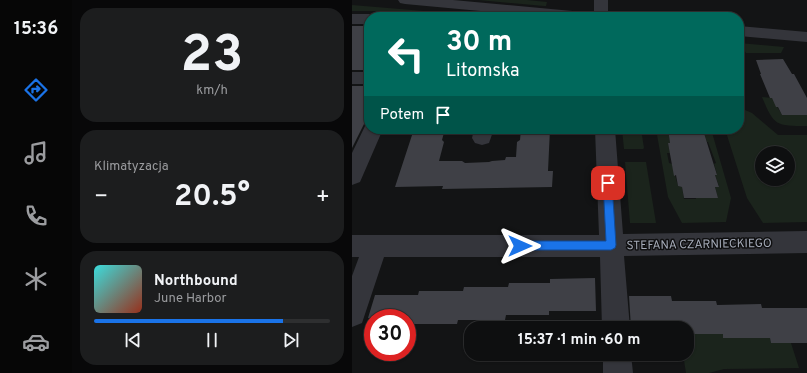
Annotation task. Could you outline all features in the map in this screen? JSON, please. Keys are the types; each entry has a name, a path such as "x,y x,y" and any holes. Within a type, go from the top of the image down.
{"street":[{"path":"405,0 537,12"},
{"path":"601,0 601,12"},
{"path":"443,12 448,4"},
{"path":"352,19 364,19"},
{"path":"744,32 789,39 807,38"},
{"path":"352,78 364,78"},
{"path":"352,176 371,134"},
{"path":"605,134 616,321"},
{"name":"STEFANA CZARNIECKIEGO","path":"363,246 611,245 807,242"},
{"path":"352,313 363,246"},
{"path":"617,361 618,373"}],"shaded area":[{"path":"478,0 527,0 547,2 546,6 544,6"},
{"path":"352,5 436,12 407,11 352,11"},
{"path":"744,43 784,47 781,53 746,53 744,50"},
{"path":"762,97 772,98 782,115 807,115 807,126 789,126 777,122 770,114"},
{"path":"744,110 752,113 778,135 807,135 807,222 763,223 747,198 727,134 744,134"},
{"path":"622,134 642,134 643,149 624,149"},
{"path":"657,134 669,134 670,143 668,143 670,153 667,153 669,163 672,164 678,186 682,187 684,199 696,199 695,193 704,193 705,198 718,198 715,187 719,186 715,175 717,174 714,164 716,163 704,134 712,134 731,198 726,222 682,223 668,197"},
{"path":"625,162 646,162 656,223 630,223"},
{"path":"694,334 723,334 723,338 770,338 771,343 791,343 799,368 724,369 709,373 686,373 684,361 694,361"}],"building":[{"path":"352,26 364,26 364,70 352,70"},
{"path":"783,59 792,74 794,74 807,98 807,115 782,115 772,98 770,98 756,60"},
{"path":"352,86 364,86 364,124 352,148"},
{"path":"412,134 444,134 442,140 444,142 439,161 462,161 465,163 489,162 505,160 506,157 516,157 517,142 520,140 521,134 550,134 548,171 553,171 552,187 442,189 443,186 395,187"},
{"path":"669,134 704,134 717,175 715,175 719,187 715,187 718,198 684,198 682,187 678,186 676,175 674,176 668,143 670,143"},
{"path":"595,278 596,311 549,311 549,315 506,315 505,320 458,320 457,324 416,324 416,309 371,309 375,295 418,295 419,291 463,291 464,287 508,287 509,283 550,283 550,279"},
{"path":"629,296 671,296 672,301 716,301 717,305 761,304 762,308 807,308 807,343 771,343 770,338 723,338 723,334 694,334 694,321 631,321"}],"route":[{"path":"520,246 611,245 608,183"}]}
